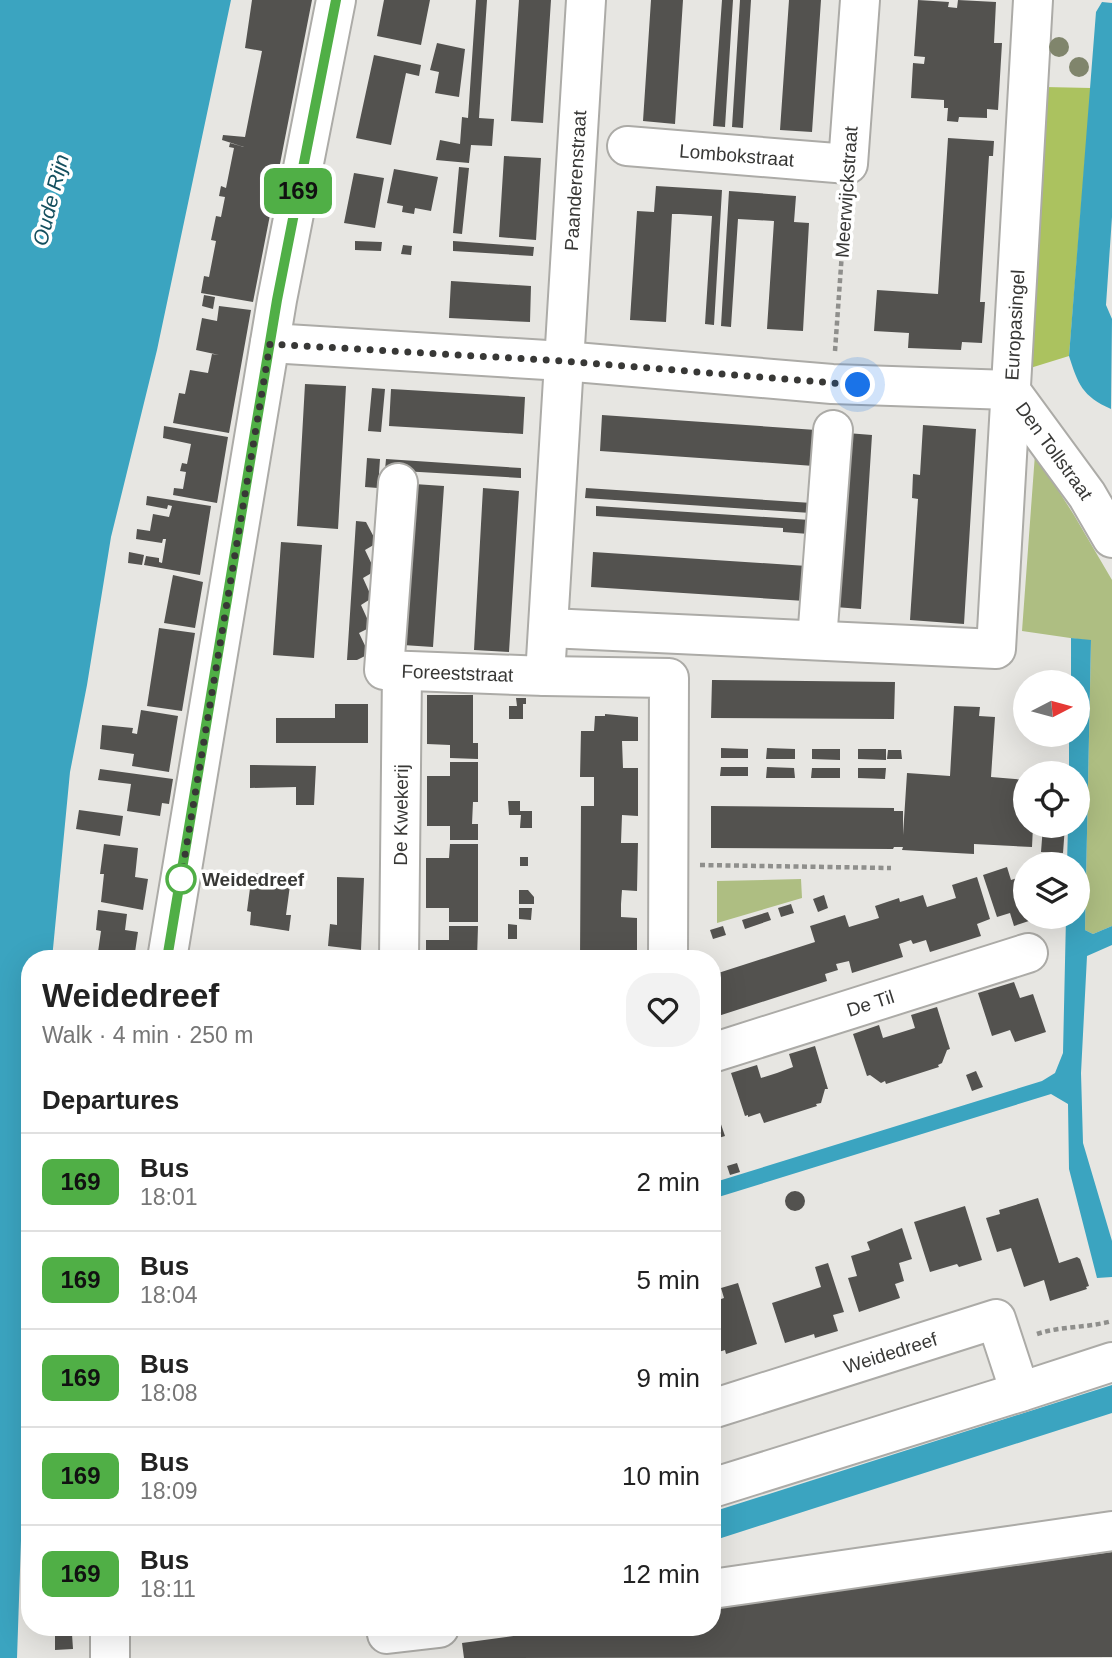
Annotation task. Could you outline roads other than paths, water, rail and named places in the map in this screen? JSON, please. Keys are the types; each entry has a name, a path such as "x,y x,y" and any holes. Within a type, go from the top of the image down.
{"street":[{"path":"169,950 277,300 337,0"},
{"name":"Paanderenstraat","path":"563,361 586,0"},
{"name":"Meerwijckstraat","path":"848,164 860,0"},
{"name":"Europasingel","path":"817,640 996,649 1032,0"},
{"name":"Lombokstraat","path":"627,146 848,164"},
{"name":"Den Tollstraat","path":"270,344 563,361 832,384 1010,390 1100,489 1112,538"},
{"path":"563,361 545,676 669,678 667,950"},
{"path":"549,628 817,640 833,430"},
{"name":"Foreeststraat","path":"398,482 384,670 545,676"},
{"name":"De Kwekerij","path":"399,950 402,671"},
{"name":"De Til","path":"721,1050 1028,953"},
{"name":"Weidedreef","path":"721,1406 996,1319 1020,1392"},
{"path":"721,1485 1112,1362"},
{"path":"721,1589 1112,1531"},
{"path":"110,1636 110,1658"}],"water":[{"name":"Oude Rijn","path":"0,0 231,0 157,350 111,537 70,772 53,950 21,950 21,1540 17,1658 0,1658"},
{"path":"1102,2 1112,3 1112,217 1106,305 1112,319 1111,409 1087,394 1075,374 1069,356 1096,12"},
{"path":"1071,638 1091,640 1090,688 1090,670 1071,670"},
{"path":"1069,747 1089,747 1088,761 1069,761"},
{"path":"1068,838 1087,838 1087,852 1067,852"},
{"path":"1112,926 1112,945 1087,956 1081,1073 1083,1143 1112,1241 1112,1277 1097,1278 1069,1169 1068,1104 1051,1094 721,1196 721,1180 1042,1081 1055,1073 1063,1053 1066,929 1085,929 1093,934"},
{"path":"1112,1385 1112,1413 721,1538 721,1509"}],"place":[{"name":"Weidedreef","path":"181,879"}]}
